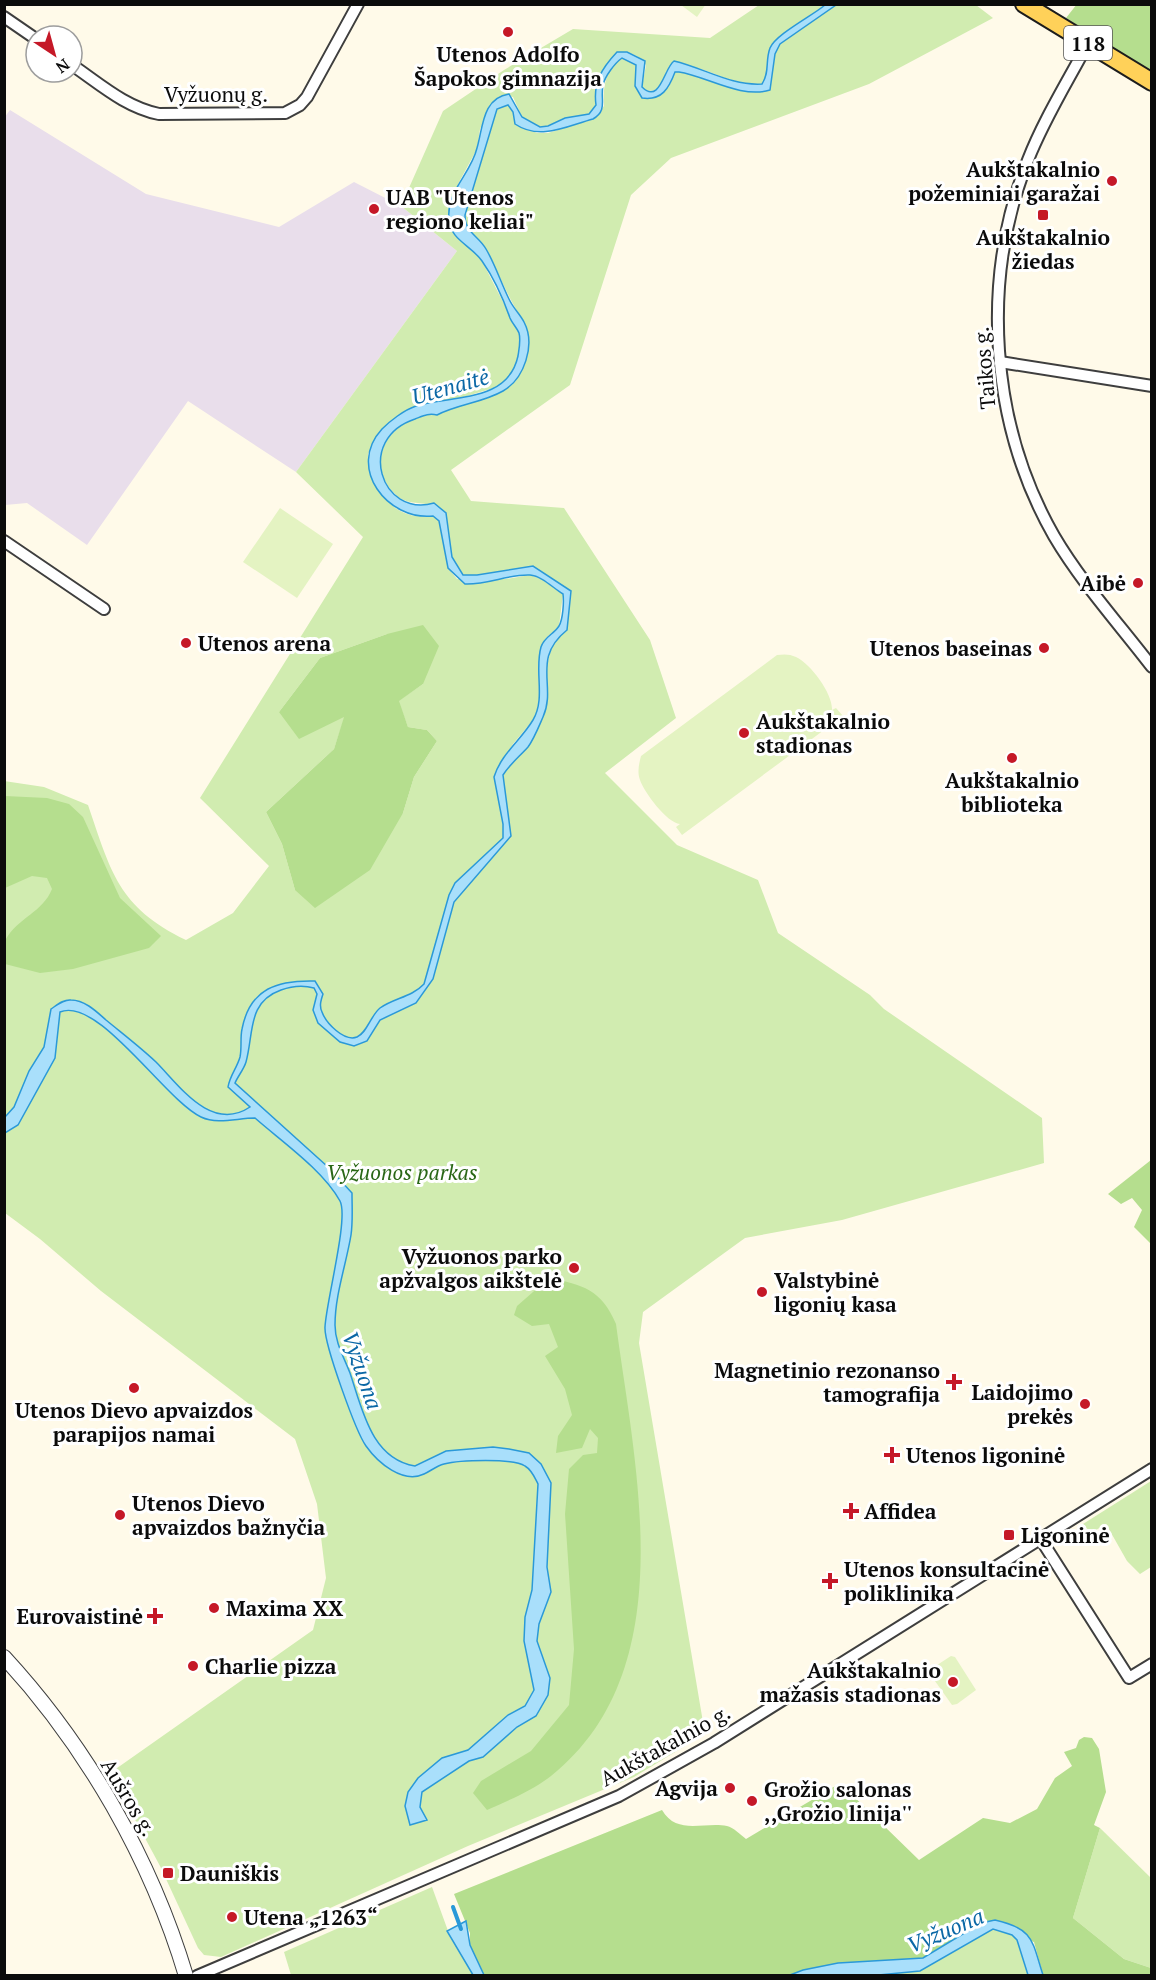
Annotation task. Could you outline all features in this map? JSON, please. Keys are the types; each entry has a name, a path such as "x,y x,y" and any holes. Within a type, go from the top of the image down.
{"main road":[{"name":"118","path":"1024,4 1152,82"}],"street":[{"name":"Vyžuonų g.","path":"84,73 135,108 159,114 274,114 285,112 300,105 312,90 358,4"},
{"path":"4,17 24,31"},
{"name":"Taikos g.","path":"1088,43 1028,160 1014,205 1003,250 999,321 1000,362 1005,406 1018,455 1045,518 1074,564 1152,667"},
{"path":"1000,362 1152,386"},
{"path":"4,541 104,609"},
{"name":"Aukštakalnio g.","path":"196,1976 619,1796 714,1743 1152,1469"},
{"path":"1040,1538 1129,1678 1152,1664"},
{"name":"Aušros g.","path":"4,1658 29,1684 64,1732 134,1845 164,1908 186,1976"}],"shaded area":[{"path":"10,110 146,194 279,227 354,182 401,206 457,251 296,472 188,401 87,545 27,503 5,505 4,118"}],"green space":[{"path":"682,4 706,4 697,17 681,5"},
{"path":"1077,4 1151,5 1151,72 1066,18"},
{"name":"Vyžuonos parkas","path":"759,5 825,5 779,37 770,48 766,75 762,84 739,82 701,69 688,68 666,71 664,80 658,88 651,91 646,90 642,87 646,65 633,54 617,52 599,76 595,90 596,105 589,114 565,118 540,127 522,117 513,97 504,95 491,104 480,129 477,149 458,184 469,248 481,259 519,333 520,347 514,370 506,383 494,388 443,403 414,407 381,431 368,454 381,490 395,508 418,516 433,516 439,521 448,568 457,579 506,579 530,575 541,579 563,594 559,626 546,638 539,683 540,705 533,720 513,744 494,777 503,788 503,775 521,752 546,698 546,670 553,641 567,630 570,591 533,566 463,575 452,557 446,512 407,501 395,494 382,473 381,462 382,451 387,441 404,424 426,415 437,414 515,382 525,323 486,249 467,226 465,215 497,109 508,105 513,112 515,124 537,133 548,133 593,119 604,106 606,79 612,67 622,58 634,61 636,65 635,86 643,98 669,87 675,72 679,71 736,89 759,91 770,89 775,54 780,44 836,5 976,5 993,18 869,84 671,158 631,195 570,385 451,470 471,501 564,508 650,640 676,718 605,773 677,845 758,880 778,933 870,995 884,1009 1042,1118 1044,1163 842,1220 745,1238 643,1312 639,1343 705,1734 634,1777 468,1846 221,1957 204,1955 198,1948 160,1866 110,1773 313,1630 326,1578 317,1504 295,1439 101,1291 40,1239 5,1213 4,781 44,787 88,805 103,850 120,885 145,914 163,927 186,940 233,913 269,866 200,798 363,537 296,472 457,251 401,206 443,111 504,70 573,29 710,38","holes":["387,634 423,684 398,701 408,727 427,730 437,741 414,777 403,813 295,890 282,844 266,812 334,749 345,716 279,712 320,658"]},
{"path":"280,508 333,544 297,598 243,562"},
{"path":"423,625 439,646 423,684 399,701 408,727 427,730 437,741 414,777 403,813 370,870 315,908 295,890 282,844 266,812 334,749 344,717 299,739 279,712 320,658 387,634"},
{"name":"Aukštakalnio stadionas","path":"777,655 794,656 808,666 825,688 832,710 836,708 843,716 682,835 676,827 680,824 663,813 642,785 638,771 641,756"},
{"path":"5,796 47,798 69,804 83,817 120,898 161,936 149,948 73,969 40,973 5,964 6,939 17,926 43,904 52,889 47,878 32,876 5,888"},
{"path":"1151,1160 1151,1244 1134,1227 1142,1210 1132,1198 1121,1204 1108,1194"},
{"path":"549,1278 590,1290 604,1303 616,1324 633,1440 639,1502 641,1564 635,1624 620,1681 593,1732 551,1776 528,1791 487,1810 473,1793 481,1781 531,1751 569,1705 574,1649 565,1514 569,1469 583,1455 597,1453 598,1438 590,1429 582,1448 556,1453 558,1436 572,1415 565,1389 545,1356 558,1347 549,1324 532,1326 514,1315 517,1306"},
{"path":"1151,1481 1151,1567 1140,1574 1127,1561 1106,1524 1091,1533 1083,1524"},
{"name":"Aukštakalnio mažasis stadionas","path":"951,1656 955,1657 976,1690 957,1704 952,1705 930,1674 931,1669"},
{"path":"1084,1737 1092,1738 1099,1749 1106,1792 1094,1825 1100,1828 1073,1918 1124,1959 1151,1968 1151,1975 1043,1975 1034,1942 981,1923 923,1958 803,1970 790,1975 484,1975 470,1945 470,1933 454,1894 662,1810 675,1823 692,1826 727,1826 746,1839 837,1785 843,1786 919,1860 983,1818 1010,1823 1037,1809 1055,1778 1072,1766 1064,1752 1076,1748 1079,1740"},
{"path":"1100,1828 1151,1878 1151,1968 1124,1959 1073,1918"},
{"path":"432,1887 451,1939 473,1975 291,1975 284,1952"},
{"path":"993,1929 1012,1935 1017,1940 1028,1976 868,1976 920,1971"}],"water":[{"path":"825,5 836,5 780,44 775,54 770,90 747,92 689,74 675,72 664,92 655,97 642,98 635,86 636,65 622,58 613,66 606,78 603,85 602,108 598,116 593,119 554,130 534,131 515,124 513,112 508,105 497,109 465,215 467,226 486,249 511,302 524,322 529,341 526,361 517,378 503,391 437,415 423,416 396,429 385,443 381,458 382,474 389,488 400,499 416,505 434,503 446,513 452,557 463,575 533,566 571,591 567,630 556,641 547,662 547,706 528,747 503,775 511,836 454,902 433,979 416,1003 380,1020 367,1041 354,1046 340,1042 318,1023 313,1010 317,994 314,988 298,986 281,990 270,995 257,1010 246,1062 235,1083 328,1167 352,1193 352,1230 335,1314 335,1332 364,1416 378,1443 400,1461 415,1466 446,1451 493,1447 529,1453 541,1464 551,1483 547,1567 551,1592 539,1624 537,1641 550,1678 548,1695 536,1716 517,1727 483,1757 469,1761 422,1792 420,1807 427,1820 410,1825 405,1806 408,1792 418,1778 442,1758 468,1750 508,1715 525,1706 534,1690 524,1641 525,1617 532,1590 538,1484 533,1474 519,1463 486,1460 444,1464 424,1474 408,1476 384,1465 366,1446 341,1388 325,1327 342,1224 340,1201 333,1189 312,1167 255,1118 221,1121 201,1117 186,1107 112,1034 93,1019 75,1011 60,1012 55,1058 18,1125 5,1133 5,1117 14,1107 29,1071 44,1047 51,1009 66,1000 81,1002 90,1007 150,1056 197,1103 222,1114 236,1113 250,1107 228,1087 240,1057 241,1032 246,1015 252,1004 268,989 289,982 315,981 323,994 320,1005 324,1016 341,1034 352,1038 364,1032 380,1008 414,992 424,984 449,895 455,883 503,838 503,824 494,777 501,761 537,712 541,647 559,626 563,606 563,594 543,580 530,575 465,584 448,568 439,521 433,516 416,515 401,510 377,489 370,475 368,460 372,444 382,429 393,419 416,406 491,390 503,382 512,371 518,356 519,333 494,281 477,255 453,232 449,219 451,200 474,157 485,115 493,101 509,94 522,117 540,127 565,118 589,114 596,105 595,97 599,77 617,52 627,52 645,61 642,87 648,91 653,92 657,89 674,61 739,82 762,84 766,75 770,48 779,37"},
{"path":"995,1920 1018,1928 1030,1938 1043,1975 1028,1975 1017,1940 1012,1935 993,1929 920,1971 868,1976 790,1975 838,1963 923,1958 981,1923"},
{"path":"466,1921 470,1945 484,1975 473,1975 447,1931"}],"waterway":[{"name":"Vyžuona","path":"453,1907 461,1929"}],"place":[{"name":"Utenos Adolfo Šapokos gimnazija","path":"508,32"},
{"name":"Aukštakalnio požeminiai garažai","path":"1112,181"},
{"name":"UAB \"Utenos regiono keliai\"","path":"374,209"},
{"name":"Aukštakalnio žiedas","path":"1043,215"},
{"name":"Aibė","path":"1138,583"},
{"name":"Utenos arena","path":"186,643"},
{"name":"Utenos baseinas","path":"1044,648"},
{"name":"Aukštakalnio stadionas","path":"744,733"},
{"name":"Aukštakalnio biblioteka","path":"1012,758"},
{"name":"Vyžuonos parko apžvalgos aikštelė","path":"574,1268"},
{"name":"Valstybinė ligonių kasa","path":"762,1292"},
{"name":"Magnetinio rezonanso tamografija","path":"954,1382"},
{"name":"Utenos Dievo apvaizdos parapijos namai","path":"134,1388"},
{"name":"Laidojimo prekės","path":"1085,1404"},
{"name":"Utenos ligoninė","path":"892,1455"},
{"name":"Affidea","path":"851,1511"},
{"name":"Utenos Dievo apvaizdos bažnyčia","path":"120,1515"},
{"name":"Ligoninė","path":"1009,1535"},
{"name":"Utenos konsultacinė poliklinika","path":"830,1581"},
{"name":"Maxima XX","path":"214,1608"},
{"name":"Eurovaistinė","path":"155,1616"},
{"name":"Charlie pizza","path":"193,1666"},
{"name":"Aukštakalnio mažasis stadionas","path":"953,1682"},
{"name":"Agvija","path":"730,1788"},
{"name":"Grožio salonas ,,Grožio linija''","path":"752,1801"},
{"name":"Dauniškis","path":"168,1873"},
{"name":"Utena „1263“","path":"232,1917"}],"water label":[{"name":"Utenaitė","path":"450,386"}]}
